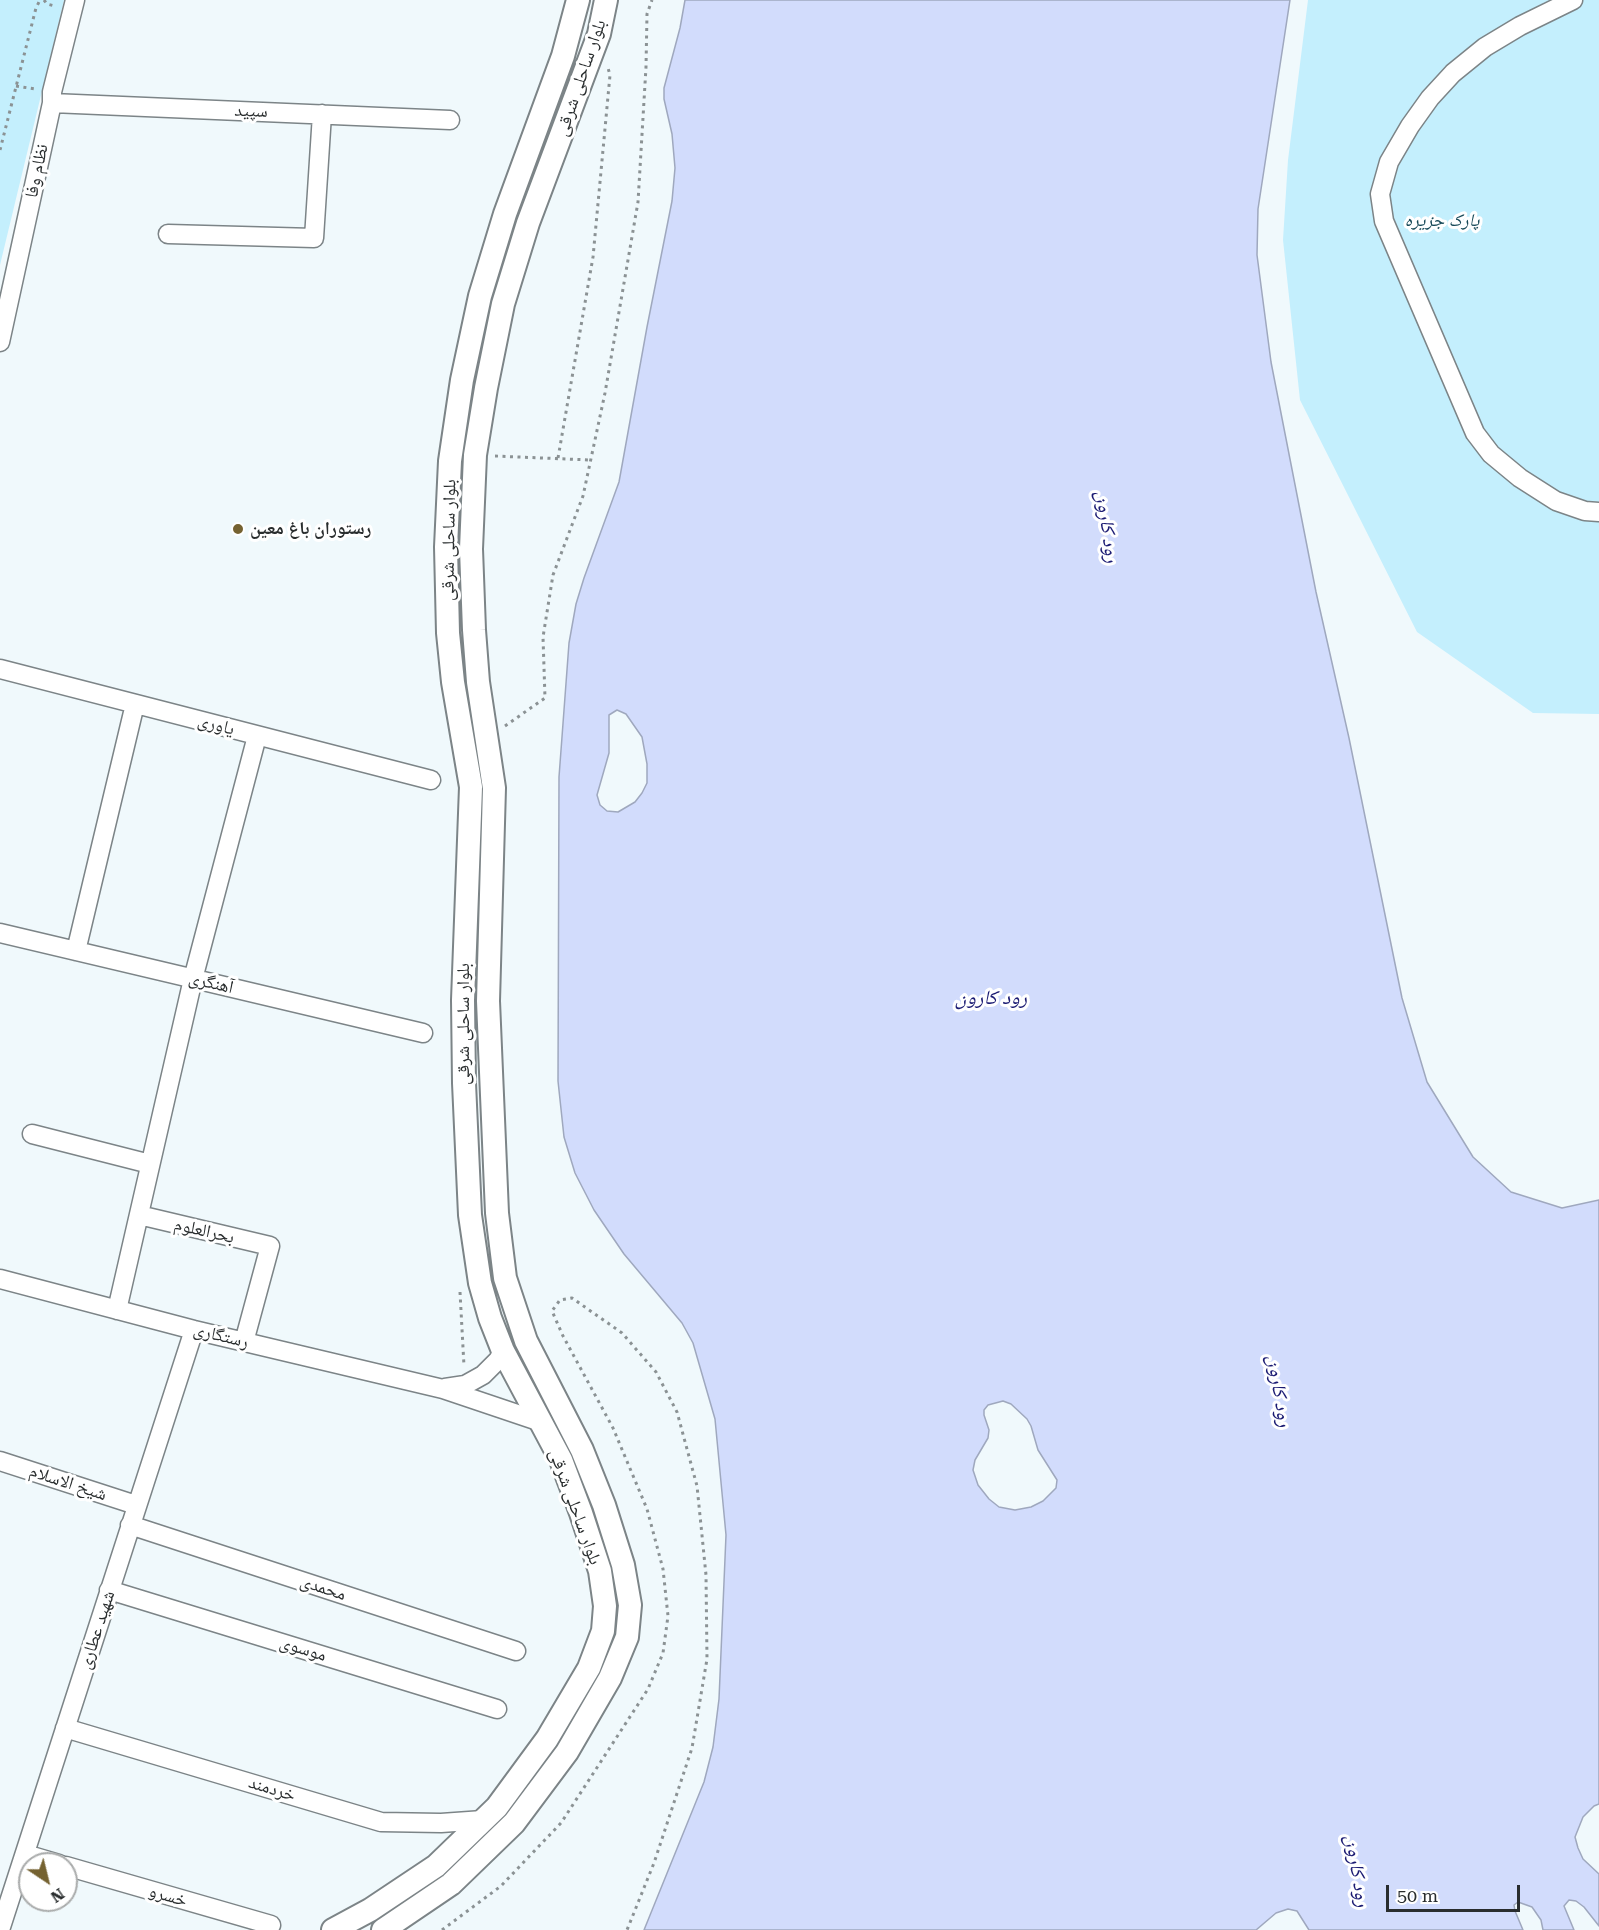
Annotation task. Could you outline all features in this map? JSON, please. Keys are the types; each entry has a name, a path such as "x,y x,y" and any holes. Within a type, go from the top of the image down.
{"main road":[{"name":"بلوار ساحلی شرقی","path":"333,1930 370,1910 436,1866 497,1807 547,1739 589,1668 603,1631 605,1606 600,1571 561,1460 503,1351 490,1318 480,1283 470,1215 463,1000 471,787 453,682 448,633 446,547 450,461 462,380 480,296 504,214 563,57 578,0"},
{"name":"بلوار ساحلی شرقی","path":"383,1930 451,1884 514,1823 567,1752 610,1678 627,1637 630,1605 623,1565 604,1504 582,1450 526,1341 505,1278 497,1213 488,1001 494,788 478,682 471,549 475,455 503,304 528,223 599,34 606,0"},
{"path":"469,770 491,768"}],"street":[{"name":"نظام وفا","path":"0,342 52,103 52,92 75,0"},
{"path":"1573,0 1520,26 1485,47 1453,73 1430,98 1410,126 1389,162 1380,194 1384,221 1475,433 1491,454 1520,478 1556,501 1585,511 1599,512"},
{"name":"سپید","path":"52,103 450,120"},
{"path":"168,234 314,238 322,114"},
{"name":"یاوری","path":"0,669 431,780"},
{"path":"76,951 135,704"},
{"path":"117,1310 193,979 257,736"},
{"name":"آهنگری","path":"0,933 423,1033"},
{"path":"32,1134 150,1164"},
{"name":"بحرالعلوم","path":"138,1215 270,1246 244,1342"},
{"name":"رستگاری","path":"0,1279 194,1330 443,1389 541,1422"},
{"name":"شهید عطاری","path":"25,1852 194,1330"},
{"path":"443,1389 465,1384 483,1375 498,1360 503,1351"},
{"name":"شیخ الاسلام","path":"0,1461 136,1505"},
{"name":"محمدی","path":"130,1525 516,1651"},
{"name":"موسوی","path":"110,1590 497,1709"},
{"name":"خردمند","path":"65,1728 381,1822 441,1823 483,1820"},
{"name":"خسرو","path":"78,1869 271,1925"},
{"name":"شهید عطاری","path":"0,1930 18,1873"}],"path":[{"path":"0,150 36,8 40,0"},
{"path":"487,740 545,698 543,637 553,575 583,496 605,393 638,202 646,67 646,15 652,0"},
{"path":"558,458 593,257 610,75 607,65"},
{"path":"475,455 591,460"}],"green space":[{"path":"0,0 64,0 0,265"},
{"name":"پارک جزیره","path":"1308,0 1599,0 1599,714 1533,713 1417,632 1300,400 1283,240 1288,160"}],"water":[{"name":"رود کارون","path":"685,0 1290,0 1258,209 1257,255 1271,362 1316,592 1349,738 1402,998 1427,1082 1473,1157 1511,1192 1562,1208 1599,1200 1599,1804 1583,1817 1575,1837 1583,1859 1599,1874 1599,1926 1584,1907 1576,1901 1569,1900 1564,1906 1574,1930 1543,1930 1541,1920 1532,1907 1518,1902 1514,1905 1515,1911 1523,1930 1309,1930 1297,1911 1288,1909 1276,1913 1256,1930 644,1930 704,1782 713,1747 719,1699 726,1535 715,1419 693,1343 682,1323 624,1254 594,1210 575,1173 564,1137 558,1081 559,777 569,643 576,604 619,482 672,201 675,168 664,88","holes":["617,710 626,714 642,737 647,764 647,783 642,793 635,802 618,812 607,811 600,805 597,795 609,753 609,715","1003,1401 1011,1404 1027,1419 1038,1450 1057,1480 1056,1488 1043,1501 1031,1507 1015,1510 999,1507 989,1499 978,1485 973,1470 975,1460 988,1438 989,1430 984,1410 988,1405"]}],"place":[{"name":"رستوران باغ معین","path":"238,529"}]}
